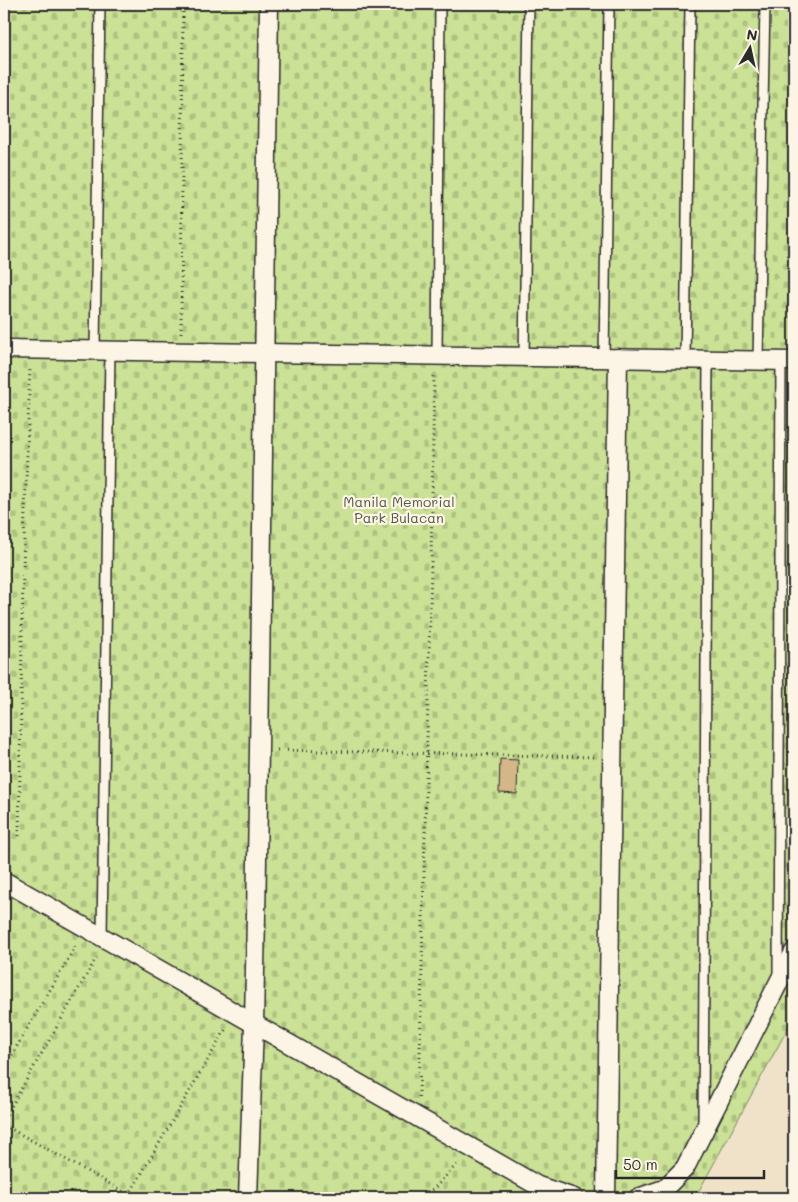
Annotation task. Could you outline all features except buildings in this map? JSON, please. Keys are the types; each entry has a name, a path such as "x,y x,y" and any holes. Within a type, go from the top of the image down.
{"street":[{"path":"248,1198 254,1024 259,750 269,4"},
{"path":"4,349 788,361"},
{"path":"606,1198 611,757 611,358"},
{"path":"4,881 538,1186 574,1198"},
{"path":"638,1198 664,1190 685,1168 794,952"}],"lane":[{"path":"100,4 103,350 104,939"},
{"path":"435,356 440,4"},
{"path":"524,357 529,4"},
{"path":"609,4 611,358"},
{"path":"685,360 690,4"},
{"path":"758,361 765,4"},
{"path":"703,1130 708,360"},
{"path":"778,985 788,361"}],"path":[{"path":"181,352 183,4"},
{"path":"19,836 23,570 30,349"},
{"path":"419,1117 435,356"},
{"path":"259,750 611,757"},
{"path":"4,1068 86,928"},
{"path":"4,1119 104,939"},
{"path":"130,1195 234,1014"},
{"path":"4,1125 135,1198"},
{"path":"425,1198 472,1148"}],"green space":[{"name":"Manila Memorial Park Bulacan","path":"4,4 794,4 794,1017 695,1198 4,1198"}]}
